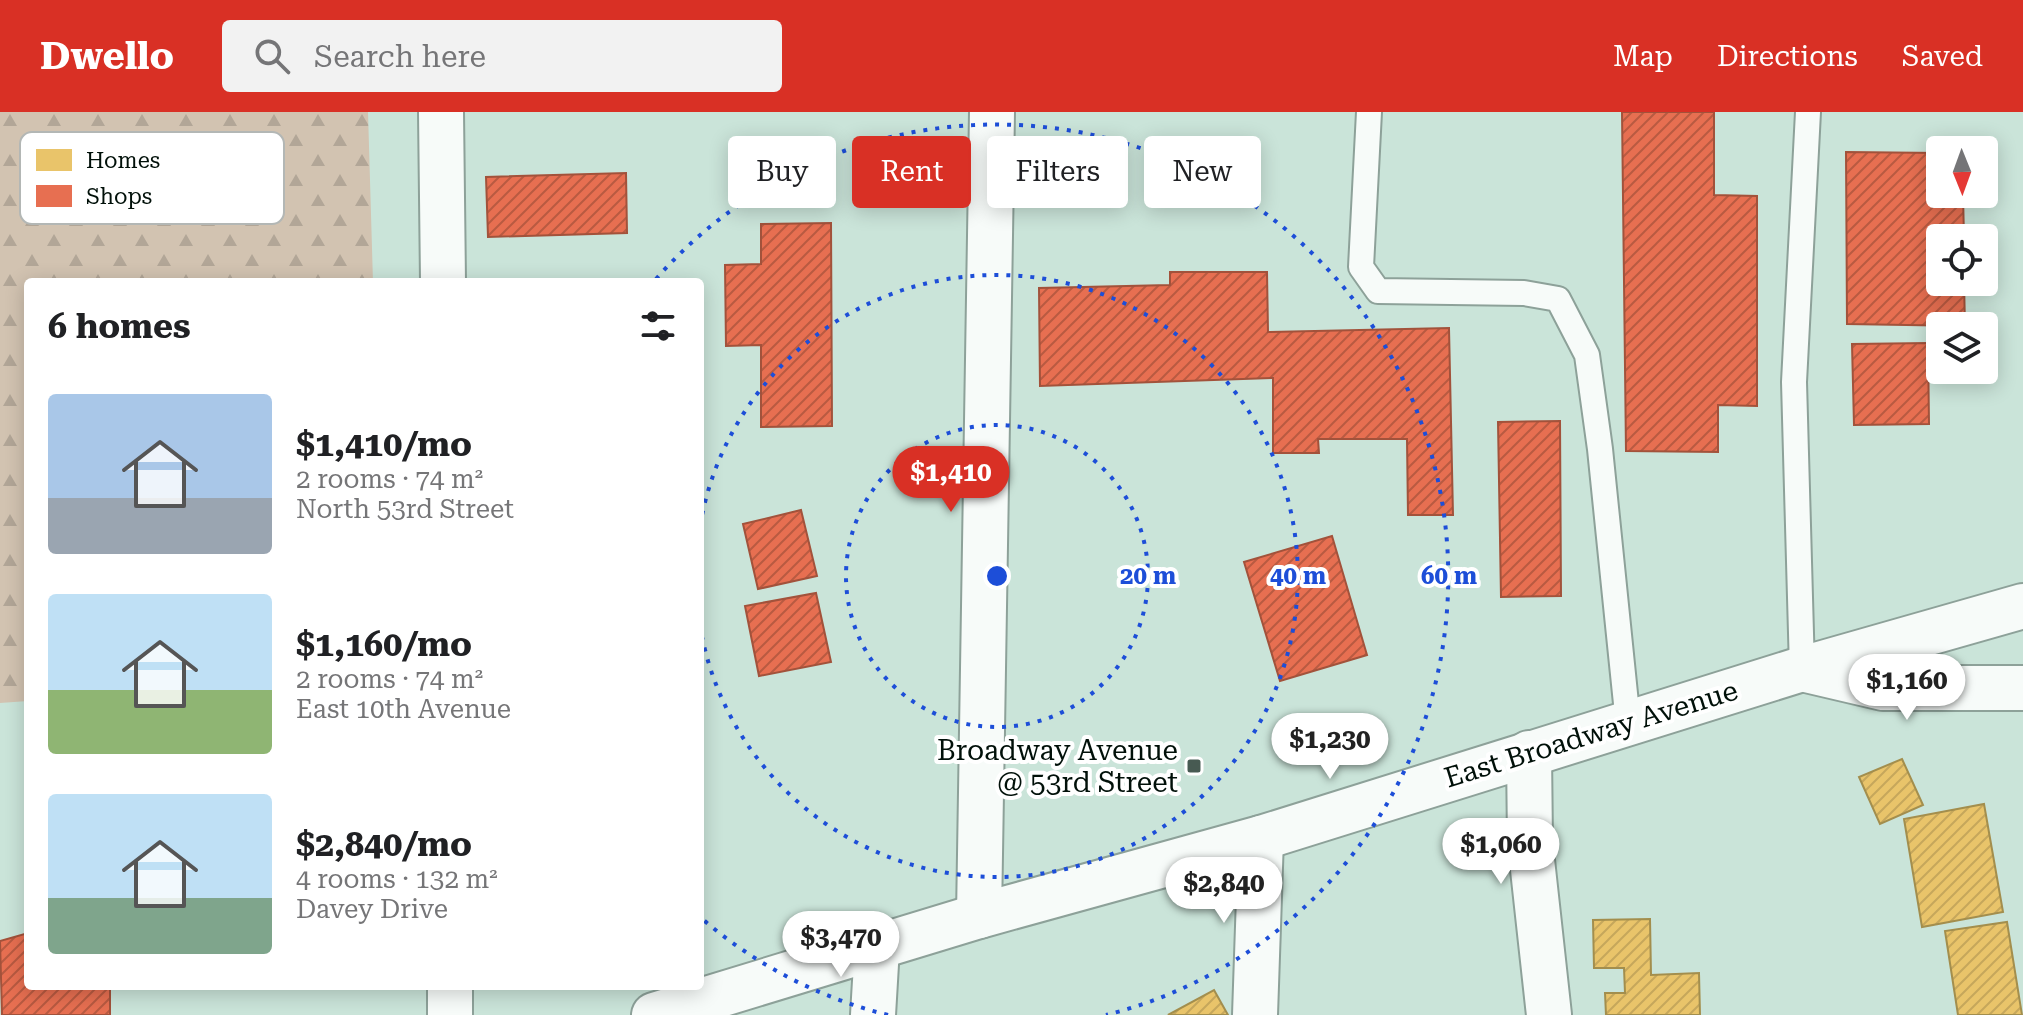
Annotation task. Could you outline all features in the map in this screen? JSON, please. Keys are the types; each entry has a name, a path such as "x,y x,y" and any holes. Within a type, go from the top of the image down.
{"street":[{"path":"441,112 443,278"},
{"path":"979,916 992,112"},
{"name":"East Broadway Avenue","path":"654,1015 979,916 1261,838 1802,669 2023,606"},
{"path":"1802,669 1883,688 2023,688"},
{"path":"1529,753 1530,842 1549,1015"},
{"path":"1255,1015 1261,838"},
{"path":"873,1015 877,947"},
{"path":"450,990 450,1015"}],"lane":[{"path":"1369,112 1361,267 1378,291 1524,293 1558,299 1587,355 1600,449 1628,723"},
{"path":"1802,669 1794,382 1808,112"}],"green space":[{"path":"0,112 368,112 373,278 24,278 24,701 0,703"}],"building: Homes":[{"path":"1902,759 1923,805 1880,824 1859,777"},
{"path":"1984,804 2003,912 1922,927 1904,819"},
{"path":"1650,919 1651,975 1699,973 1700,1015 1606,1015 1605,993 1625,993 1624,968 1594,968 1593,920"},
{"path":"2007,922 2022,1015 1958,1015 1945,931"},
{"path":"1214,990 1228,1015 1168,1015"}],"building: Shops":[{"path":"1622,112 1714,112 1714,195 1757,196 1757,406 1718,405 1718,452 1626,451"},
{"path":"1846,152 1926,153 1926,208 1963,208 1964,224 1926,224 1926,296 1964,296 1965,312 1926,312 1926,325 1847,324"},
{"path":"626,173 627,233 488,237 486,177"},
{"path":"831,223 832,426 761,427 761,345 726,346 725,265 761,264 761,224"},
{"path":"1170,272 1267,272 1268,332 1449,328 1453,515 1408,515 1407,439 1318,439 1319,453 1273,453 1273,378 1040,386 1039,288 1170,285"},
{"path":"1926,343 1929,424 1854,425 1852,344"},
{"path":"1560,421 1561,596 1501,597 1498,422"},
{"path":"801,510 817,576 758,589 743,524"},
{"path":"1332,536 1367,655 1280,681 1244,562"},
{"path":"816,593 831,662 759,676 745,606"},
{"path":"24,934 24,990 110,990 110,1015 2,1015 0,941"}],"place":[{"name":"Broadway Avenue @ 53rd Street","path":"1194,766"}]}
